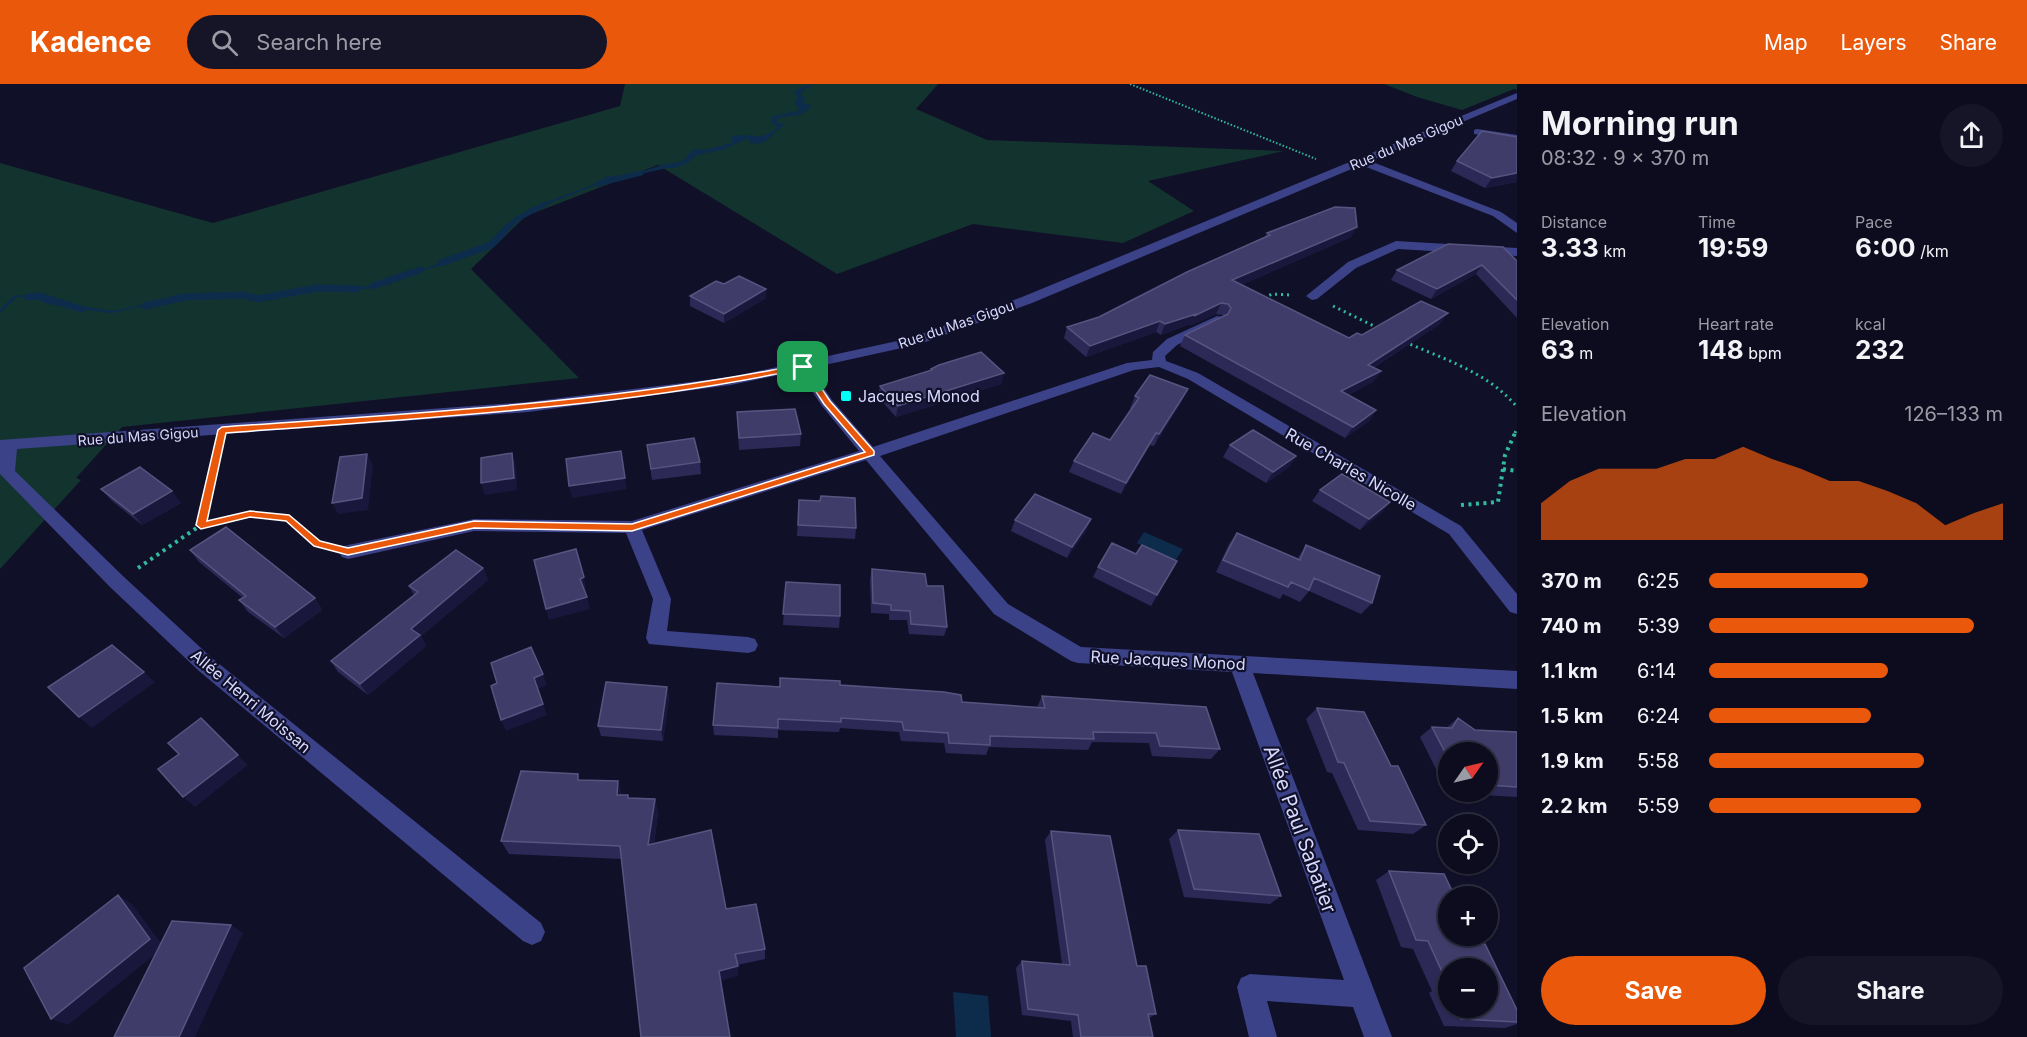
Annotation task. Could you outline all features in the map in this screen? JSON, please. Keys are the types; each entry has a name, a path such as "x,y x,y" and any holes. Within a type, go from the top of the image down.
{"street":[{"name":"Rue du Mas Gigou","path":"5,444 528,406 731,381 803,367 915,341 1027,300 1517,96"},
{"path":"1477,132 1517,138"},
{"path":"1360,161 1497,214 1517,229"},
{"path":"1497,214 1517,214"},
{"path":"1312,296 1352,265 1395,245 1517,252"},
{"path":"1160,363 1158,355 1172,342 1218,320"},
{"name":"Rue Charles Nicolle","path":"348,552 474,525 632,527 870,453 1132,366 1160,363 1193,376 1455,530 1517,607"},
{"name":"Rue Jacques Monod","path":"803,367 827,403 1001,609 1078,655 1517,680"},
{"name":"Allée Henri Moissan","path":"5,444 8,472 117,582 206,665 532,932"},
{"path":"632,527 662,599 656,638 748,645"},
{"name":"Allée Paul Sabatier","path":"1239,664 1378,1037"},
{"path":"1263,1037 1250,987 1363,994"}],"path":[{"path":"1130,84 1341,168"},
{"path":"1263,299 1272,294 1312,296 1386,332"},
{"path":"1396,337 1480,378 1510,396 1517,407"},
{"path":"1428,514 1451,506 1498,502 1505,455 1517,428"},
{"path":"201,525 222,430"},
{"path":"1503,469 1517,471"},
{"path":"117,582 201,525 250,514 289,518 317,544 348,552"}],"green space":[{"path":"625,84 938,84 916,109 987,140 1284,151 1148,181 1194,211 1123,243 973,224 837,274 658,165 526,216 471,269 579,378 122,427 76,478 81,480 0,569 0,163 213,223 620,106"},
{"path":"1384,84 1517,84 1517,90 1514,89 1462,110 1417,97"}],"water":[{"path":"815,84 805,89 800,95 805,98 803,103 811,105 808,109 800,114 776,119 778,123 785,125 766,141 756,144 749,143 750,140 746,139 722,150 697,155 687,163 675,168 636,175 621,175 684,160 693,149 704,150 732,143 732,136 766,135 777,127 771,122 771,117 800,110 794,103 798,98 794,92 804,86"},
{"path":"621,175 521,215 496,240 478,252 380,286 365,289 277,294 257,299 216,295 185,297 112,313 17,297 0,313 0,309 14,295 40,296 54,302 113,311 187,295 219,293 244,296 370,286 392,281 485,246 505,225 531,208 602,181 605,177"},
{"path":"1144,532 1183,549 1175,561 1137,543"},
{"path":"953,992 988,996 991,1037 956,1037"}],"building":[{"path":"1482,131 1517,137 1517,173 1492,178 1457,161"},
{"path":"1335,207 1355,208 1357,227 1232,280 1349,338 1357,333 1362,335 1421,301 1448,313 1368,365 1381,371 1341,391 1376,410 1353,427 1185,335 1228,314 1231,308 1228,304 1221,303 1194,316 1196,314 1165,324 1160,321 1090,346 1067,327 1099,317 1187,272 1270,235 1267,233"},
{"path":"1448,244 1503,247 1517,261 1517,300 1482,265 1437,289 1397,270"},
{"path":"739,276 766,289 724,314 690,296 716,281 724,284"},
{"path":"981,352 1004,373 898,406 880,386 932,370 939,365"},
{"path":"1150,375 1188,389 1159,434 1156,433 1126,483 1074,461 1093,433 1110,440 1139,398 1135,396"},
{"path":"795,409 801,434 739,438 737,412"},
{"path":"1253,430 1296,456 1273,472 1230,445"},
{"path":"694,438 700,462 651,469 647,445"},
{"path":"621,451 625,478 569,486 566,459"},
{"path":"512,453 514,478 481,483 481,458"},
{"path":"367,454 362,498 332,503 340,457"},
{"path":"140,467 172,491 133,514 101,489"},
{"path":"1342,474 1390,502 1369,519 1320,490"},
{"path":"1035,494 1091,519 1072,547 1015,520"},
{"path":"821,496 855,498 856,528 798,525 799,500 820,501"},
{"path":"226,527 315,598 275,627 239,600 246,596 190,550"},
{"path":"1237,533 1300,560 1306,545 1380,576 1372,603 1314,578 1309,590 1291,582 1288,587 1223,560"},
{"path":"1112,543 1136,554 1142,545 1177,561 1157,595 1098,567"},
{"path":"576,549 584,577 580,579 587,597 546,609 534,560"},
{"path":"456,550 483,568 411,629 420,635 360,684 331,661 418,592 409,586"},
{"path":"872,569 925,574 927,586 943,586 947,627 911,624 910,611 891,610 891,605 873,603"},
{"path":"786,582 840,585 840,616 783,614"},
{"path":"112,645 144,672 79,717 48,687"},
{"path":"531,647 543,674 534,678 543,704 501,720 491,686 497,683 491,663"},
{"path":"780,678 840,681 840,685 944,692 961,695 962,702 1045,708 1042,696 1206,707 1220,749 1160,746 1156,733 1093,732 1094,739 990,736 990,745 949,743 948,733 904,730 902,722 841,718 841,722 778,719 778,728 713,725 717,683 780,687"},
{"path":"606,682 667,687 661,730 598,726"},
{"path":"1317,708 1364,712 1391,766 1398,766 1426,825 1370,821 1344,763 1338,762"},
{"path":"201,718 238,755 183,797 158,769 179,754 168,743"},
{"path":"1458,718 1475,730 1517,732 1517,787 1498,786 1498,742 1440,742 1432,727 1452,728"},
{"path":"521,771 578,774 578,780 618,781 617,795 628,795 628,798 655,799 648,845 711,830 726,909 756,904 765,949 735,954 738,966 719,971 730,1037 641,1037 620,846 501,841"},
{"path":"1178,830 1259,834 1281,896 1194,889"},
{"path":"1051,831 1110,836 1137,966 1146,966 1156,1014 1148,1014 1153,1037 1081,1037 1078,1015 1028,1009 1022,961 1070,965"},
{"path":"1389,871 1444,874 1450,886 1438,886 1438,946 1486,946 1492,958 1438,958 1438,963 1428,941 1416,940"},
{"path":"118,895 150,939 51,1019 24,968"},
{"path":"172,921 231,925 179,1037 114,1037"},
{"path":"1498,971 1517,1010 1517,1022 1461,1019 1498,1018"}],"waterway":[{"path":"597,184 641,173"},
{"path":"441,263 491,245 517,219 545,204"},
{"path":"373,286 420,270"},
{"path":"145,306 185,297 244,295 257,299 317,288 357,289"},
{"path":"28,297 40,296 81,309"}],"place":[{"name":"Jacques Monod","path":"846,396"}],"route":[{"path":"803,367 827,403 870,453 632,527 474,525 348,552 317,544 289,518 250,514 201,525 222,430 528,406 731,381 803,367"}]}
